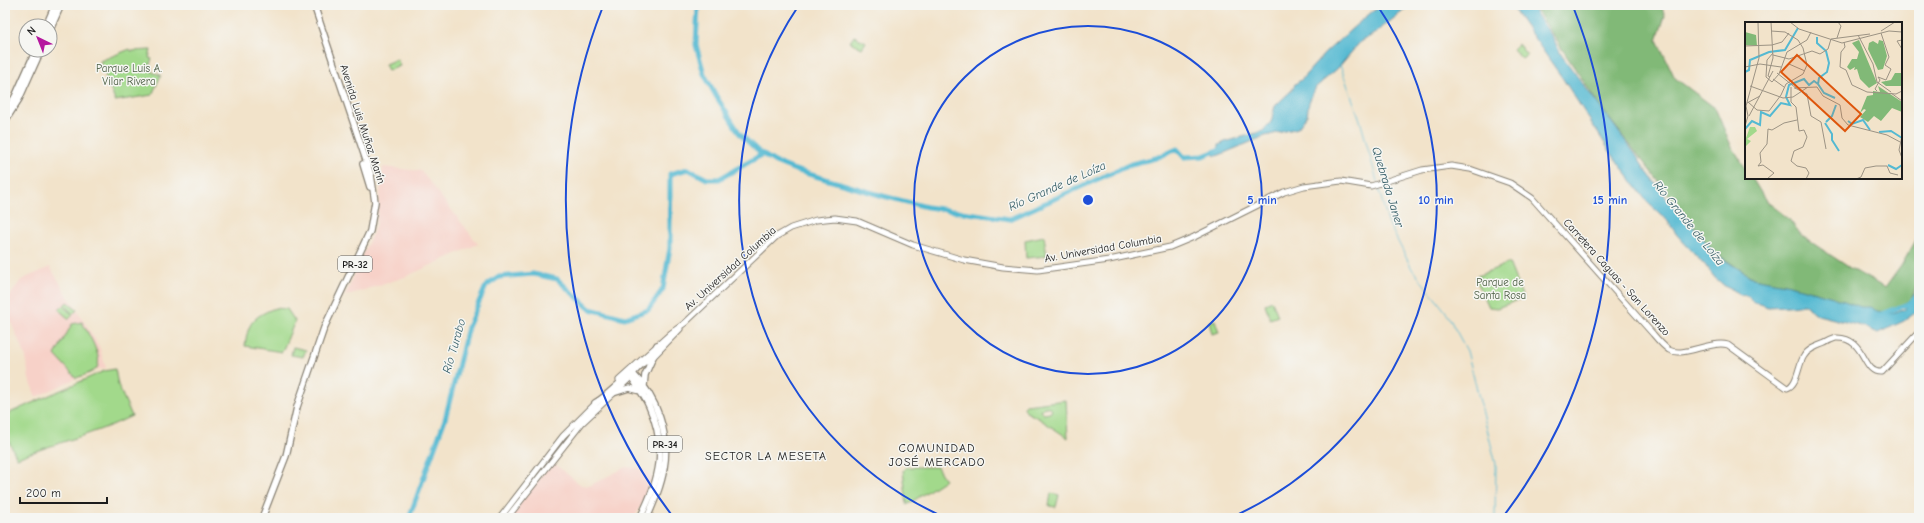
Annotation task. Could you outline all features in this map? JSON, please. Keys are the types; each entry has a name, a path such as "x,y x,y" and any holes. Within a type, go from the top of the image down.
{"main road":[{"path":"49,18 55,5"},
{"path":"55,18 61,5"},
{"name":"Avenida Luis Muñoz Marín","path":"311,5 370,185 371,207 368,231"},
{"name":"Avenida Luis Muñoz Marín","path":"259,518 283,457 294,403 330,311 368,231 375,202 371,175 314,5"},
{"path":"5,113 15,97 32,58"},
{"path":"5,121 19,99 37,58"},
{"name":"Carretera Caguas - San Lorenzo","path":"1410,173 1433,167 1459,167 1482,173 1516,187 1532,198 1653,334 1670,350 1676,352 1721,343 1728,345 1784,387 1790,387 1793,384 1804,355 1821,344 1836,338 1852,342 1861,350 1870,369 1876,372 1882,372 1919,332"},
{"name":"Av. Universidad Columbia","path":"500,518 515,503 567,439 582,423 653,357 685,323 750,261 777,236 791,228 816,220 835,218 857,221 912,246 964,260 1038,270 1109,260 1170,247 1194,237 1284,192 1304,186 1341,181 1370,186 1410,173"},
{"name":"Avenida Luis Muñoz Marín","path":"262,518 286,456 297,407 330,311"},
{"name":"Av. Universidad Columbia","path":"507,518 515,503 563,436 595,403 657,345 685,323"},
{"path":"595,403 632,375 654,352 657,345"},
{"path":"613,393 629,388 642,388 645,375 653,357"},
{"name":"PR-34","path":"632,375 642,388 659,416 665,449 664,468 658,494 647,518"},
{"name":"PR-34","path":"640,518 651,497 660,469 658,433 642,388"}],"shaded area":[{"path":"383,167 421,171 478,244 405,277 345,296 376,225"},
{"path":"50,267 99,346 106,368 94,370 36,397 29,379 26,357 9,318 5,315 5,303 21,280"},
{"path":"552,462 581,485 589,486 626,467 643,469 652,477 651,489 634,518 508,518"}],"green space":[{"path":"1533,5 1661,5 1665,16 1657,40 1675,78 1715,108 1730,143 1745,167 1745,179 1753,179 1766,201 1788,218 1802,236 1850,268 1885,288 1901,266 1919,235 1919,280 1911,300 1880,315 1753,278 1714,252 1601,108"},
{"path":"854,36 866,42 862,48 850,42"},
{"path":"1518,44 1527,55 1522,59 1513,49"},
{"name":"Parque Luis A. Vilar Rivera","path":"130,49 131,51 151,50 149,58 152,59 150,64 152,72 161,75 152,95 115,101 100,61"},
{"path":"397,59 400,66 388,71 385,64"},
{"path":"1044,236 1047,256 1026,258 1025,240"},
{"name":"Parque de Santa Rosa","path":"1509,263 1523,298 1497,308 1489,307 1475,277"},
{"path":"1272,301 1278,316 1270,319 1265,304"},
{"path":"67,302 77,310 73,314 64,305"},
{"path":"63,306 73,315 69,319 59,310"},
{"path":"275,308 287,309 295,321 282,352 245,346 248,331 253,321 261,314"},
{"path":"1215,320 1219,332 1212,334 1209,322"},
{"path":"82,322 97,352 98,365 92,372 76,378 55,355 72,324"},
{"path":"293,347 306,350 303,357 291,355"},
{"path":"115,369 118,385 132,416 104,428 17,458 5,434 5,415 104,371"},
{"path":"1066,400 1068,438 1038,418 1026,412 1024,407 1026,405","holes":["1044,407 1049,407 1052,410 1050,413 1044,414 1041,411"]},
{"path":"907,467 937,467 945,480 907,505 903,470"},
{"path":"1051,493 1059,495 1056,507 1049,506"}],"water":[{"path":"1384,5 1411,5 1371,36 1361,41 1338,68 1316,87 1309,102 1307,115 1298,128 1265,136 1217,156 1214,155 1213,153 1219,149 1219,145 1225,142 1263,131 1271,122 1275,106 1292,90 1295,84 1301,80 1325,53 1356,25 1373,11"},
{"path":"1511,5 1530,5 1551,35 1562,56 1636,155 1644,168 1675,209 1686,219 1717,255 1753,278 1790,285 1833,297 1861,307 1870,307 1877,311 1891,313 1904,310 1919,288 1919,310 1904,321 1878,333 1865,327 1818,315 1805,305 1768,307 1753,302 1748,296 1740,295 1726,287 1715,278 1677,235 1667,220 1648,203 1611,153 1563,79"}],"waterway":[{"name":"Río Grande de Loíza","path":"698,5 696,45 704,74 740,134 759,152 775,162 795,170 883,196 927,207 1010,219 1131,164 1156,158 1177,149 1184,157 1203,156 1221,149"},
{"name":"Quebrada Janer","path":"1340,65 1360,120 1377,181"},
{"name":"Río Turabo","path":"409,518 445,419 468,327 486,286 499,277 533,274 557,279 590,309 625,318 648,310 663,289 670,248 670,174 688,169 707,179 719,179 763,154"},
{"name":"Quebrada Janer","path":"1378,186 1388,222 1412,269 1446,312 1467,351 1496,464 1495,518"},
{"name":"Río Grande de Loíza","path":"1880,315 1910,303 1919,294"}],"district":[{"name":"COMUNIDAD JOSÉ MERCADO","path":"937,455"},
{"name":"SECTOR LA MESETA","path":"766,456"}]}
